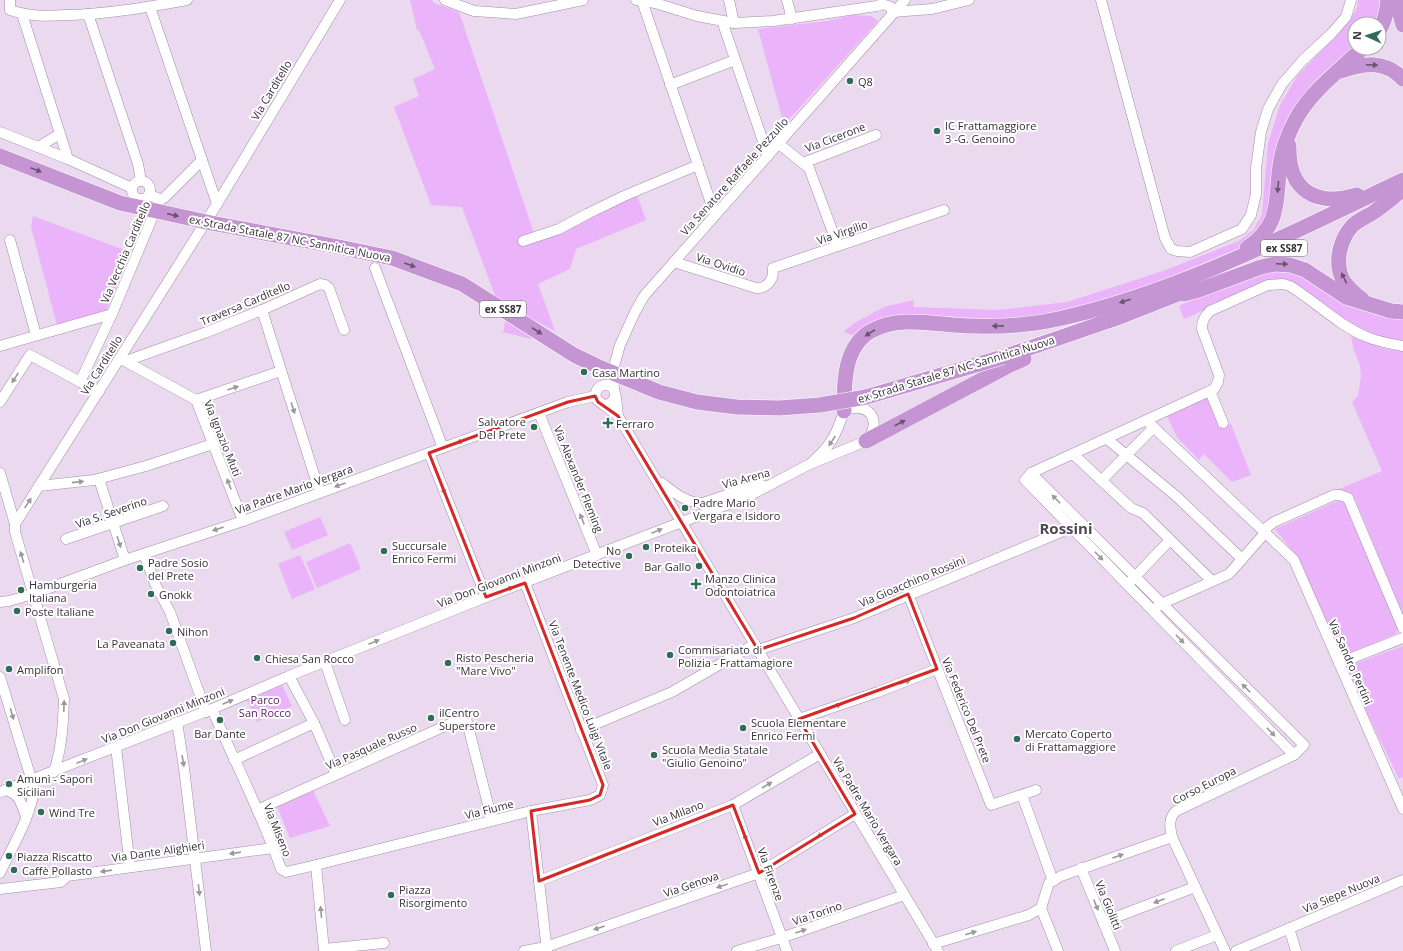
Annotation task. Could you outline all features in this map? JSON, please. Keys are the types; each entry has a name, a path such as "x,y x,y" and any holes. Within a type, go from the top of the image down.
{"highway":[{"path":"1385,16 1388,0"},
{"path":"1396,0 1403,25"},
{"path":"1211,270 1258,240 1267,230 1274,215 1278,198 1280,165 1283,151 1296,119 1321,86 1355,56"},
{"path":"1338,72 1356,66 1371,65 1387,67 1403,79"},
{"path":"1289,135 1289,155 1291,168 1297,181 1310,194 1322,198 1341,200 1401,186"},
{"name":"ex Strada Statale 87 NC Sannitica Nuova","path":"0,156 120,202 211,223 392,258 462,284 581,358 659,392 697,402 736,407 779,408 820,405 866,397 1002,357 1117,318 1211,270 1401,186"},
{"path":"1370,305 1353,293 1343,279 1339,267 1339,252 1344,237 1354,224 1383,206 1401,186"},
{"name":"ex Strada Statale 87 NC Sannitica Nuova","path":"1163,294 1265,256 1401,186"},
{"path":"844,411 845,376 849,359 859,342 868,332 881,326 899,323 973,326 1013,325 1057,320 1163,294 1200,290 1261,267 1276,264 1290,265 1305,270 1346,297 1391,311 1403,312"},
{"path":"866,441 1008,366 1077,337 1117,318"}],"street":[{"path":"10,0 10,10 35,16 88,14 187,0"},
{"name":"Via Carditello","path":"14,524 99,392 123,360 340,0"},
{"path":"445,0 474,11 516,14 583,0"},
{"path":"715,215 639,0 660,2 697,16 722,21 734,23 754,23 792,19 872,4 888,5 895,12 932,9 969,0"},
{"path":"728,0 734,23"},
{"path":"787,0 792,19"},
{"name":"Via Senatore Raffaele Pezzullo","path":"614,393 613,370 620,345 634,312 644,296 905,0"},
{"path":"1101,0 1166,238 1170,249 1182,252 1190,252 1242,229 1251,215 1256,194 1256,168 1261,132 1268,109 1282,84 1303,60 1331,34 1346,17 1351,0"},
{"path":"145,5 217,204"},
{"path":"22,14 68,159"},
{"path":"88,14 138,164 141,181"},
{"path":"722,21 768,156"},
{"path":"670,85 735,60"},
{"path":"0,132 68,159 132,188"},
{"path":"38,147 60,134"},
{"name":"Via Cicerone","path":"803,163 876,135"},
{"path":"779,144 809,168 838,246"},
{"path":"149,195 160,199 164,198 202,160"},
{"path":"523,241 559,229 624,196 698,165"},
{"path":"147,229 138,199 132,194 132,188 135,182 141,181 147,183 149,186 149,195"},
{"path":"138,199 145,198 149,195"},
{"name":"Via Vecchia Carditello","path":"80,382 112,314 160,199"},
{"name":"Via Virgilio","path":"761,288 766,286 773,277 773,268 944,210"},
{"path":"10,240 36,335"},
{"name":"Via Ovidio","path":"674,262 756,288 761,288"},
{"path":"375,268 443,448"},
{"path":"1161,604 1123,565 1077,526 1028,477 1073,454 1107,439 1150,424 1214,389 1218,382 1219,375 1202,329 1202,323 1205,316 1210,311 1268,285 1283,284 1290,286 1354,330 1384,343 1403,346"},
{"name":"Traversa Carditello","path":"123,360 207,332 318,285 325,285 329,288 344,330"},
{"path":"262,310 320,493"},
{"name":"Via Vecchia Carditello","path":"0,346 112,314"},
{"path":"0,402 30,355 99,392"},
{"name":"Via Ignazio Muti","path":"123,360 196,400 243,521"},
{"name":"Via Senatore Raffaele Pezzullo","path":"601,386 613,370"},
{"path":"196,400 281,371"},
{"path":"608,385 614,393 613,400 604,405 598,402 595,396 597,389 601,386 608,385"},
{"path":"1210,391 1223,423"},
{"name":"Via Padre Mario Vergara","path":"614,393 618,416"},
{"name":"Via Padre Mario Vergara","path":"0,602 33,594 125,560 243,521 568,402 595,396"},
{"name":"Via Padre Mario Vergara","path":"604,405 618,416 936,947"},
{"path":"852,407 860,407 868,411 873,418 874,427 872,435 866,441 810,464 824,453 836,434 844,411 852,407"},
{"name":"Via Alexander Fleming","path":"538,413 597,555"},
{"path":"1102,480 1127,455 1150,424"},
{"path":"1150,424 1264,533"},
{"path":"1107,439 1176,496 1242,558"},
{"path":"39,486 99,479 146,466 213,444"},
{"path":"429,453 486,597"},
{"path":"1073,454 1132,508 1143,513 1212,581"},
{"name":"Via Arena","path":"681,521 747,496 780,481 810,464"},
{"path":"0,473 15,532 64,699 60,752 54,772"},
{"name":"Via Arena","path":"655,477 671,491 696,503 703,503 744,489 780,481"},
{"path":"99,479 125,560"},
{"path":"1153,611 1161,604 1229,574 1264,533 1267,527 1274,522 1334,495 1340,495 1348,498 1403,628"},
{"name":"Via S. Severino","path":"66,539 163,506"},
{"name":"Via Don Giovanni Minzoni","path":"32,779 54,772 486,597 681,521"},
{"path":"1077,526 1127,585 1294,754"},
{"name":"Via Gioacchino Rossini","path":"581,730 672,692 756,647 854,618 908,594 1077,526"},
{"name":"Via Sandro Pertini","path":"1264,533 1294,560 1403,809"},
{"path":"1127,585 1170,540"},
{"name":"Via Miseno","path":"144,554 156,586 170,612 209,710 257,810 283,872 316,865"},
{"path":"1116,573 1123,565"},
{"name":"Via Tenente Medico Luigi Vitale","path":"524,583 603,785 600,795 590,800 531,811"},
{"name":"Via Federico Del Prete","path":"908,594 991,805 1022,795"},
{"name":"Corso Europa","path":"1161,604 1304,745 1294,754 1176,811 1172,815 1170,822 1172,837 1225,951"},
{"path":"1339,663 1403,638"},
{"path":"325,662 345,720"},
{"path":"799,719 873,694 937,669"},
{"path":"290,676 314,724 336,774"},
{"path":"0,677 34,788 33,798 26,816 0,873"},
{"name":"Via Pasquale Russo","path":"257,810 458,720 464,720 467,722 492,820"},
{"path":"177,722 196,858 206,951"},
{"path":"234,760 314,724"},
{"path":"116,747 130,867"},
{"name":"Via Milano","path":"539,881 733,805 820,754"},
{"path":"3,791 32,779"},
{"path":"1036,790 1022,795 1053,881"},
{"path":"3,791 16,794 26,816"},
{"name":"Via Firenze","path":"733,805 787,951"},
{"path":"531,811 546,949"},
{"name":"Via Fiume","path":"316,865 531,811"},
{"name":"Via Genova","path":"524,951 546,949 759,873 855,814"},
{"path":"1058,951 1042,908 1049,883 1061,876 1081,868 1172,837"},
{"name":"Via Dante Alighieri","path":"0,889 61,882 67,876 273,848"},
{"path":"316,865 324,950 384,943"},
{"name":"Via Giolitti","path":"1081,868 1115,951"},
{"name":"Via Siepe Nuova","path":"1236,951 1403,880"},
{"path":"1103,922 1195,887"},
{"name":"Via Torino","path":"737,951 781,938 904,895"},
{"path":"936,947 1029,915 1042,908"},
{"path":"1289,928 1296,951"},
{"path":"1176,951 1217,935"}],"highlighted area":[{"path":"595,396 598,402 618,416 758,650 854,618 908,594 937,669 799,719 855,814 759,873 733,805 539,881 531,811 590,800 600,795 603,785 525,583 486,597 429,453 568,402"}],"green space":[{"path":"410,0 432,0 434,3 459,12 537,242 637,195 646,220 576,249 570,269 538,284 555,331 536,321 522,317 496,298 462,207 431,205 394,107 419,96 413,79 435,69 419,30 417,30"},
{"path":"1358,0 1385,0 1381,16 1352,16 1357,8"},
{"path":"853,15 871,16 878,21 784,125 758,29 827,21"},
{"path":"1347,24 1347,56 1308,93 1270,220 1244,246 1143,288 1068,314 1022,321 911,318 857,336 843,332 856,322 884,307 914,300 913,307 999,310 1067,302 1163,271 1239,241 1253,230 1262,215 1268,144 1280,105 1298,75"},
{"path":"33,216 130,252 106,312 57,325 31,227"},
{"path":"1292,269 1346,303 1376,315 1403,319 1403,341 1378,336 1344,320 1289,283 1222,302 1184,319 1179,306 1259,271"},
{"path":"507,315 535,322 531,339 503,332"},
{"path":"1351,336 1385,349 1403,351 1403,616 1354,496 1350,492 1337,490 1382,471 1352,402 1358,396 1361,376 1360,365 1354,351"},
{"path":"1209,397 1223,428 1231,424 1251,475 1232,482 1204,454 1199,460 1177,437 1167,416"},
{"path":"1342,501 1347,504 1398,630 1396,634 1352,653 1339,651 1295,554 1275,529 1335,502"},
{"path":"320,517 328,535 292,550 284,532"},
{"path":"350,543 361,569 317,588 306,562"},
{"path":"300,555 315,589 292,599 278,564"},
{"path":"1403,646 1403,777 1399,779 1349,675 1356,663"},
{"name":"Parco San Rocco","path":"282,685 292,706 257,722 247,700"},
{"path":"313,790 330,826 290,838 277,806"}],"place":[{"name":"Q8","path":"850,81"},
{"name":"IC Frattamaggiore 3 -G. Genoino","path":"937,131"},
{"name":"Casa Martino","path":"584,372"},
{"name":"Ferraro","path":"608,423"},
{"name":"Salvatore Del Prete","path":"534,427"},
{"name":"Padre Mario Vergara e Isidoro","path":"685,508"},
{"name":"Proteika","path":"646,547"},
{"name":"Succursale Enrico Fermi","path":"384,551"},
{"name":"No Detective","path":"629,556"},
{"name":"Bar Gallo","path":"699,566"},
{"name":"Padre Sosio del Prete","path":"140,568"},
{"name":"Manzo Clinica Odontoiatrica","path":"696,584"},
{"name":"Hamburgeria Italiana","path":"21,590"},
{"name":"Gnokk","path":"151,594"},
{"name":"Poste Italiane","path":"17,611"},
{"name":"Nihon","path":"169,631"},
{"name":"La Paveanata","path":"173,643"},
{"name":"Commisariato di Polizia - Frattamagiore","path":"670,655"},
{"name":"Chiesa San Rocco","path":"257,658"},
{"name":"Risto Pescheria \"Mare Vivo\"","path":"448,663"},
{"name":"Amplifon","path":"9,669"},
{"name":"ilCentro Superstore","path":"431,718"},
{"name":"Bar Dante","path":"220,720"},
{"name":"Scuola Elementare Enrico Fermi","path":"743,728"},
{"name":"Mercato Coperto di Frattamaggiore","path":"1017,739"},
{"name":"Scuola Media Statale \"Giulio Genoino\"","path":"654,755"},
{"name":"Amunì - Sapori Siciliani","path":"9,784"},
{"name":"Wind Tre","path":"41,812"},
{"name":"Piazza Riscatto","path":"9,856"},
{"name":"Caffè Pollasto","path":"14,870"},
{"name":"Piazza Risorgimento","path":"391,895"}],"district":[{"name":"Rossini","path":"1066,528"}]}
